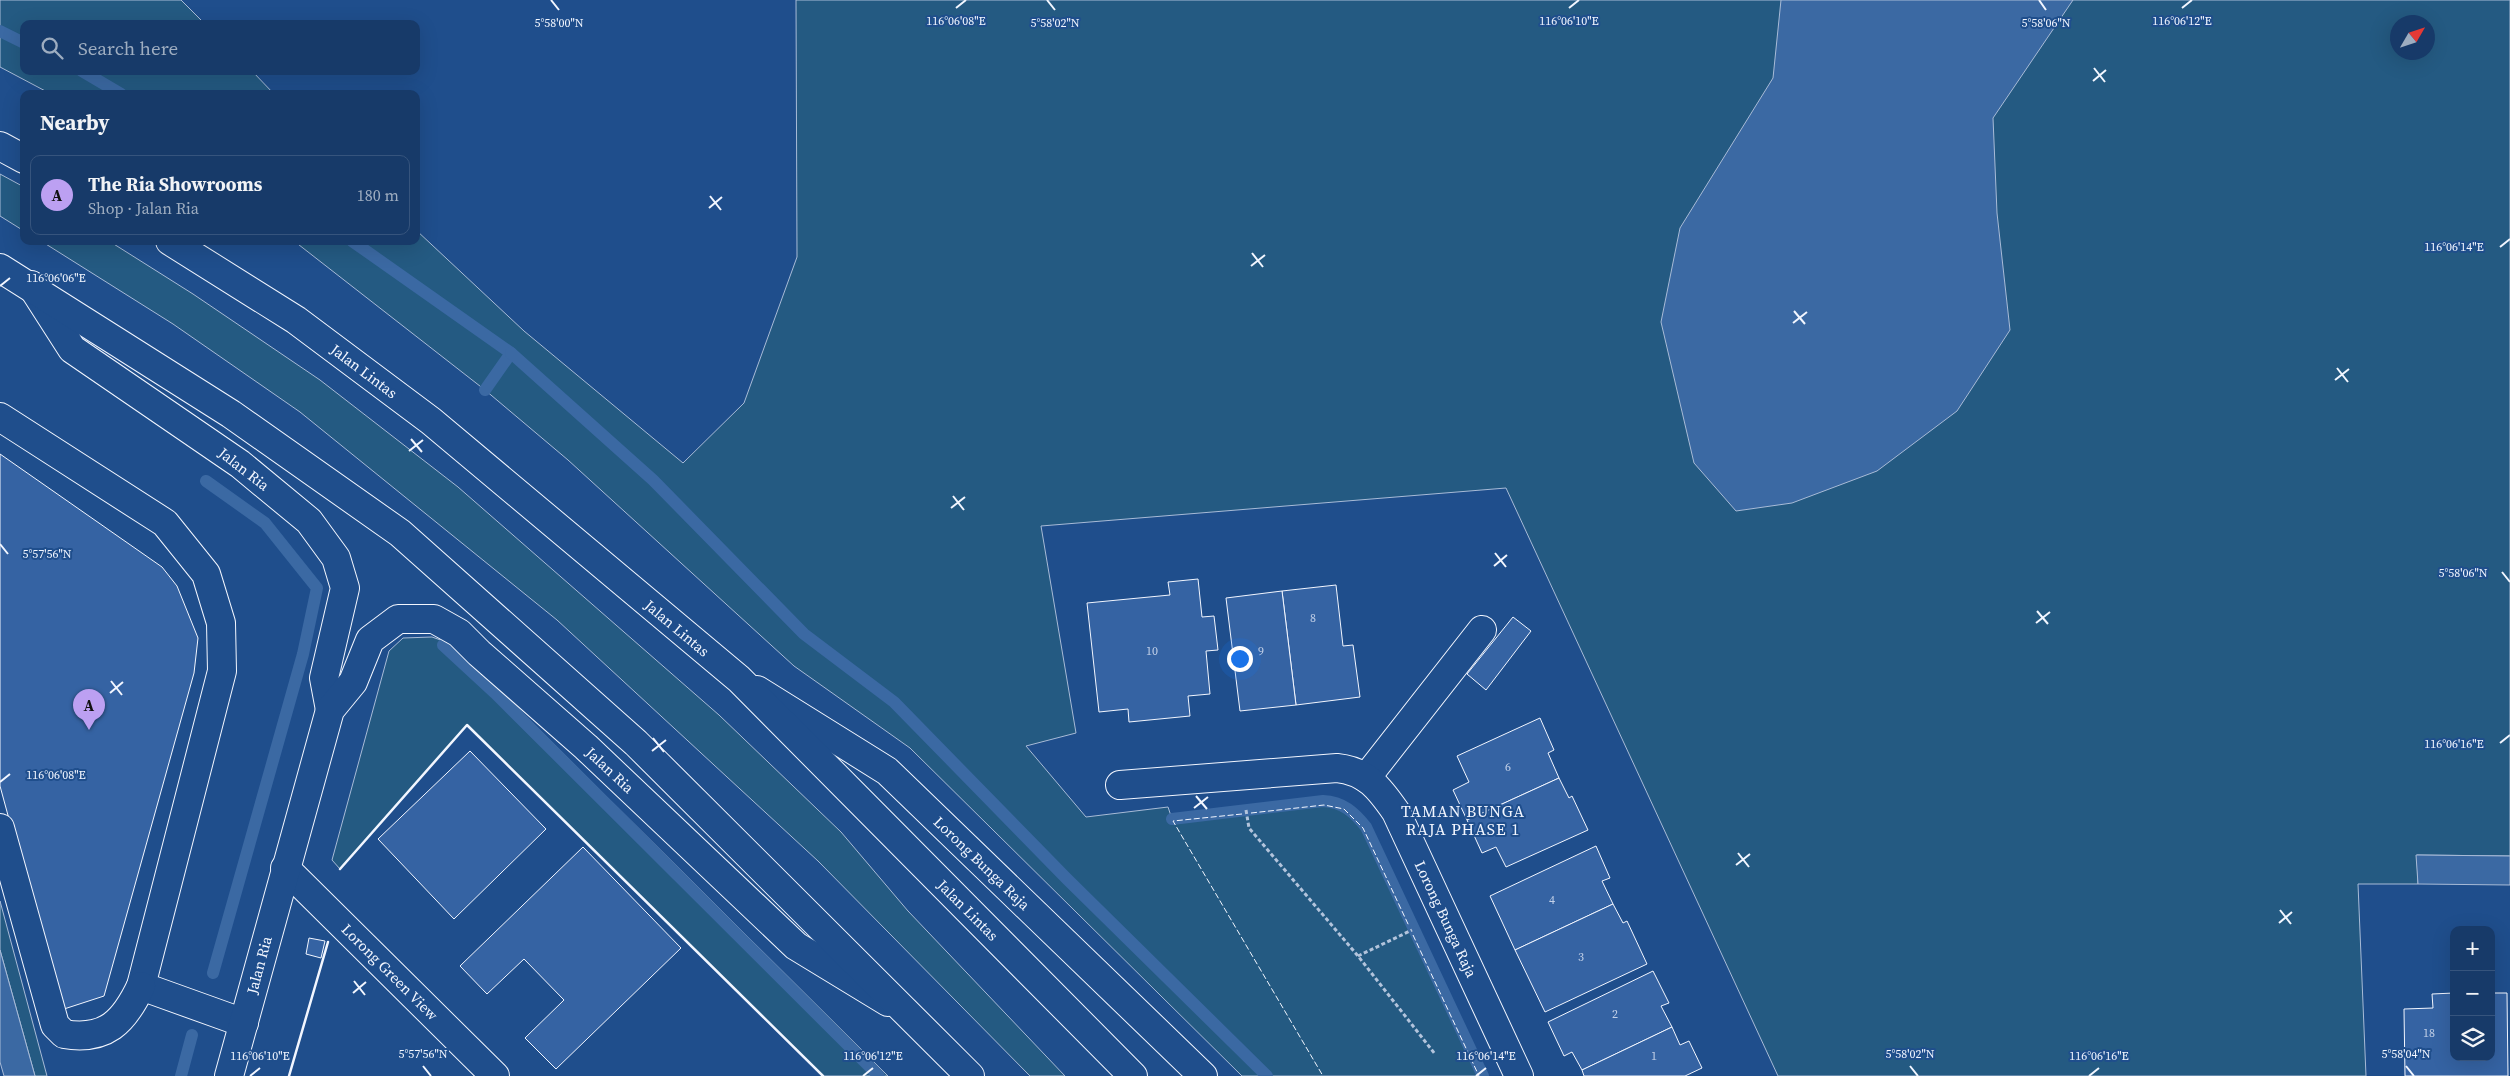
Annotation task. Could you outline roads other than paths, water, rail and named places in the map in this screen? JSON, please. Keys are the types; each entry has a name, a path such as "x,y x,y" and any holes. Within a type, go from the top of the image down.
{"main road":[{"path":"0,146 20,158"},
{"name":"Jalan Lintas","path":"176,245 296,320 431,421 739,679 1133,1076"},
{"path":"0,268 31,285 231,414 400,534 636,743 970,1076"},
{"name":"Jalan Ria","path":"31,285 72,349 240,464 309,521 336,558 345,588 324,678 330,710"},
{"path":"0,417 165,524 206,574 221,623 222,671 141,986 129,1011 120,1020 95,1036 64,1034 55,1025 0,828"},
{"name":"Jalan Ria","path":"229,1076 330,710 353,682 370,640 398,619 434,620 460,632 479,653 586,747 796,946 906,1012"},
{"path":"1366,778 1482,630"},
{"name":"Lorong Bunga Raja","path":"739,679 887,770 1203,1076"},
{"name":"Lorong Bunga Raja","path":"1120,785 1337,768 1353,770 1366,778 1380,790 1396,812 1518,1076"},
{"name":"Lorong Green View","path":"285,868 495,1076"},
{"path":"141,986 244,1023"},
{"path":"1106,1049 1115,1076"}],"waterway":[{"path":"0,31 20,41"},
{"path":"89,75 114,90"},
{"path":"358,245 511,353 485,390"},
{"path":"511,353 653,480 804,634 894,702 1067,879 1267,1076"},
{"path":"206,481 265,523 317,588 303,654 213,973"},
{"path":"443,645 495,693 879,1076"},
{"path":"1172,819 1323,801 1336,803 1352,812 1366,827 1483,1076"},
{"path":"181,1076 192,1035"}],"place":[{"name":"The Ria Showrooms","path":"89,730"}],"district":[{"name":"TAMAN BUNGA RAJA PHASE 1","path":"1463,820"}]}
